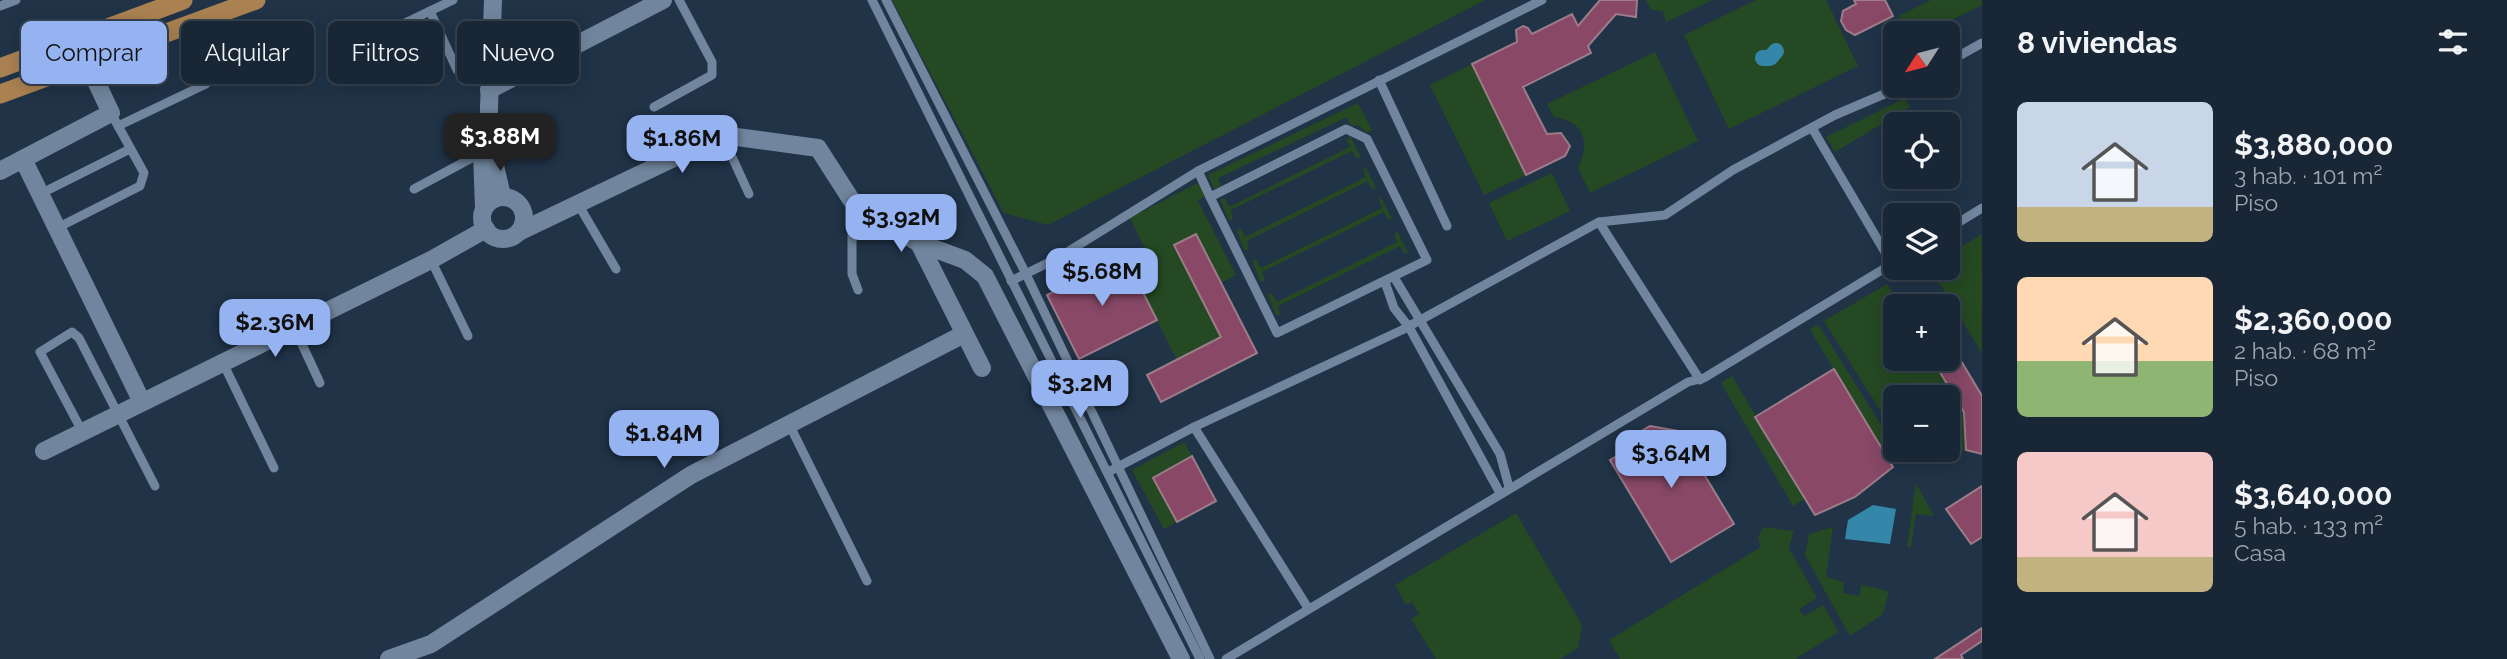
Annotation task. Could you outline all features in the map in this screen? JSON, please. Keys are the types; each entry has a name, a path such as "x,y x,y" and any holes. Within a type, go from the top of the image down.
{"main road":[{"path":"127,21 183,0"},
{"path":"167,33 256,0"},
{"path":"0,68 21,60"},
{"path":"0,94 27,84"}],"street":[{"path":"493,0 488,146 482,219 485,229 494,237 504,239 722,135 818,148 852,201 919,243 965,260 985,276 1181,659"},
{"path":"489,90 663,0"},
{"path":"0,171 115,120 96,84"},
{"path":"488,146 502,196"},
{"path":"23,159 142,402"},
{"path":"484,208 491,200 502,196 513,199 521,206 551,215"},
{"path":"521,206 525,216 521,231"},
{"path":"44,451 431,260 485,229"},
{"path":"919,243 982,368"},
{"path":"389,659 431,644 691,475 964,334"}],"lane":[{"path":"0,6 16,0"},
{"path":"409,21 453,0"},
{"path":"654,107 712,75 712,62 679,0"},
{"path":"872,0 1200,659"},
{"path":"887,0 1026,275 1116,468 1210,659"},
{"path":"1011,281 1026,275 1198,171 1542,0"},
{"path":"430,11 457,70"},
{"path":"1960,55 1982,43"},
{"path":"1379,80 1447,226"},
{"path":"57,228 140,186 144,173 115,120 203,84"},
{"path":"1106,472 1194,427 1414,324 1599,222 1665,215 1733,170 1883,93"},
{"path":"1812,128 1883,245"},
{"path":"1198,171 1210,197 1277,334 1427,260 1367,139 1346,129 1210,197"},
{"path":"722,135 749,194"},
{"path":"414,189 488,146"},
{"path":"40,194 130,149"},
{"path":"852,201 852,274 859,290"},
{"path":"577,202 616,269"},
{"path":"1960,222 1982,208"},
{"path":"1599,222 1702,379"},
{"path":"1620,243 1702,379"},
{"path":"431,260 468,336"},
{"path":"1226,659 1509,487 1688,382 1702,379 1883,270"},
{"path":"1390,279 1500,493"},
{"path":"1390,279 1394,308 1438,347 1500,454 1509,487"},
{"path":"294,327 320,383"},
{"path":"83,433 40,352 72,332 79,338 155,486"},
{"path":"223,362 274,468"},
{"path":"789,424 866,581"},
{"path":"1194,427 1308,608"}],"green space":[{"path":"892,0 1485,0 1048,225 1004,213"},
{"path":"1646,0 1713,0 1666,22 1663,11 1651,10"},
{"path":"1756,0 1826,0 1858,66 1729,129 1684,35"},
{"path":"1931,0 1982,0 1982,5 1950,21 1900,21 1899,16"},
{"path":"1655,52 1698,141 1590,193 1578,168 1584,150 1582,134 1572,123 1554,117 1547,104"},
{"path":"1472,64 1526,175 1484,195 1430,85"},
{"path":"1905,98 1910,107 1902,112 1883,112 1883,123 1835,152 1826,137"},
{"path":"1358,103 1372,130 1367,133 1358,125 1351,126 1347,117 1218,178 1221,186 1214,189 1208,175"},
{"path":"1350,136 1361,158 1356,158 1352,151 1231,210 1233,220 1229,220 1220,199 1225,199 1229,207 1350,147 1347,140"},
{"path":"1365,166 1376,188 1372,189 1368,181 1247,241 1249,250 1244,250 1236,229 1241,229 1245,237 1366,177 1363,170"},
{"path":"1552,173 1570,211 1507,241 1489,203"},
{"path":"1197,183 1205,192 1204,197 1198,201 1236,275 1221,283 1196,234 1174,246 1221,337 1177,360 1128,262 1147,252 1130,218"},
{"path":"1381,197 1392,219 1388,219 1384,212 1262,272 1265,281 1260,281 1252,260 1256,260 1261,268 1382,208 1379,201"},
{"path":"1397,231 1408,253 1404,253 1400,246 1278,306 1280,315 1276,315 1267,294 1272,294 1277,302 1397,242 1394,235"},
{"path":"1982,234 1982,353 1960,317 1960,294 1946,294 1937,280 1960,280 1960,248"},
{"path":"1887,284 1893,294 1883,294 1883,371 1939,371 1948,385 1883,385 1883,415 1824,321"},
{"path":"1818,324 1883,428 1883,446 1881,447 1810,330"},
{"path":"1732,376 1805,499 1793,506 1721,383"},
{"path":"1960,405 1964,412 1966,450 1960,451"},
{"path":"1184,442 1192,456 1153,478 1177,522 1164,529 1132,470"},
{"path":"1916,483 1934,516 1916,514 1911,547 1907,547"},
{"path":"1516,513 1582,625 1578,648 1560,659 1436,659 1411,619 1419,614 1412,602 1406,605 1395,585"},
{"path":"1763,527 1794,531 1789,548 1817,598 1799,609 1804,616 1823,605 1839,632 1795,659 1620,659 1609,640 1761,547 1758,538"},
{"path":"1833,527 1826,577 1844,582 1843,593 1859,596 1861,585 1889,591 1883,614 1850,636 1805,555 1809,534"}],"water":[{"path":"1873,505 1896,509 1890,544 1845,539 1848,520"}],"building":[{"path":"1600,0 1637,0 1636,17 1616,14 1588,46 1591,53 1523,87 1547,134 1561,133 1570,146 1565,156 1526,175 1472,64 1517,42 1516,30 1523,26 1532,34 1572,14 1578,26"},
{"path":"1854,0 1885,0 1893,16 1855,35 1846,30 1841,21 1843,11 1856,4"},
{"path":"1196,234 1257,353 1161,402 1147,375 1221,337 1174,245"},
{"path":"1125,257 1157,320 1079,359 1047,295"},
{"path":"1960,359 1982,396 1982,454 1966,450 1960,385 1948,385 1939,371 1960,371"},
{"path":"1834,369 1883,450 1883,462 1890,462 1893,467 1855,497 1815,515 1755,417"},
{"path":"1650,426 1678,431 1734,524 1671,562 1610,460 1620,454 1623,442"},
{"path":"1192,456 1216,501 1177,522 1153,478"},
{"path":"1982,486 1982,537 1971,544 1946,509"},
{"path":"1982,628 1982,641 1961,655 1963,659 1935,659"}],"waterway":[{"path":"1763,58 1770,58 1776,51"}]}
